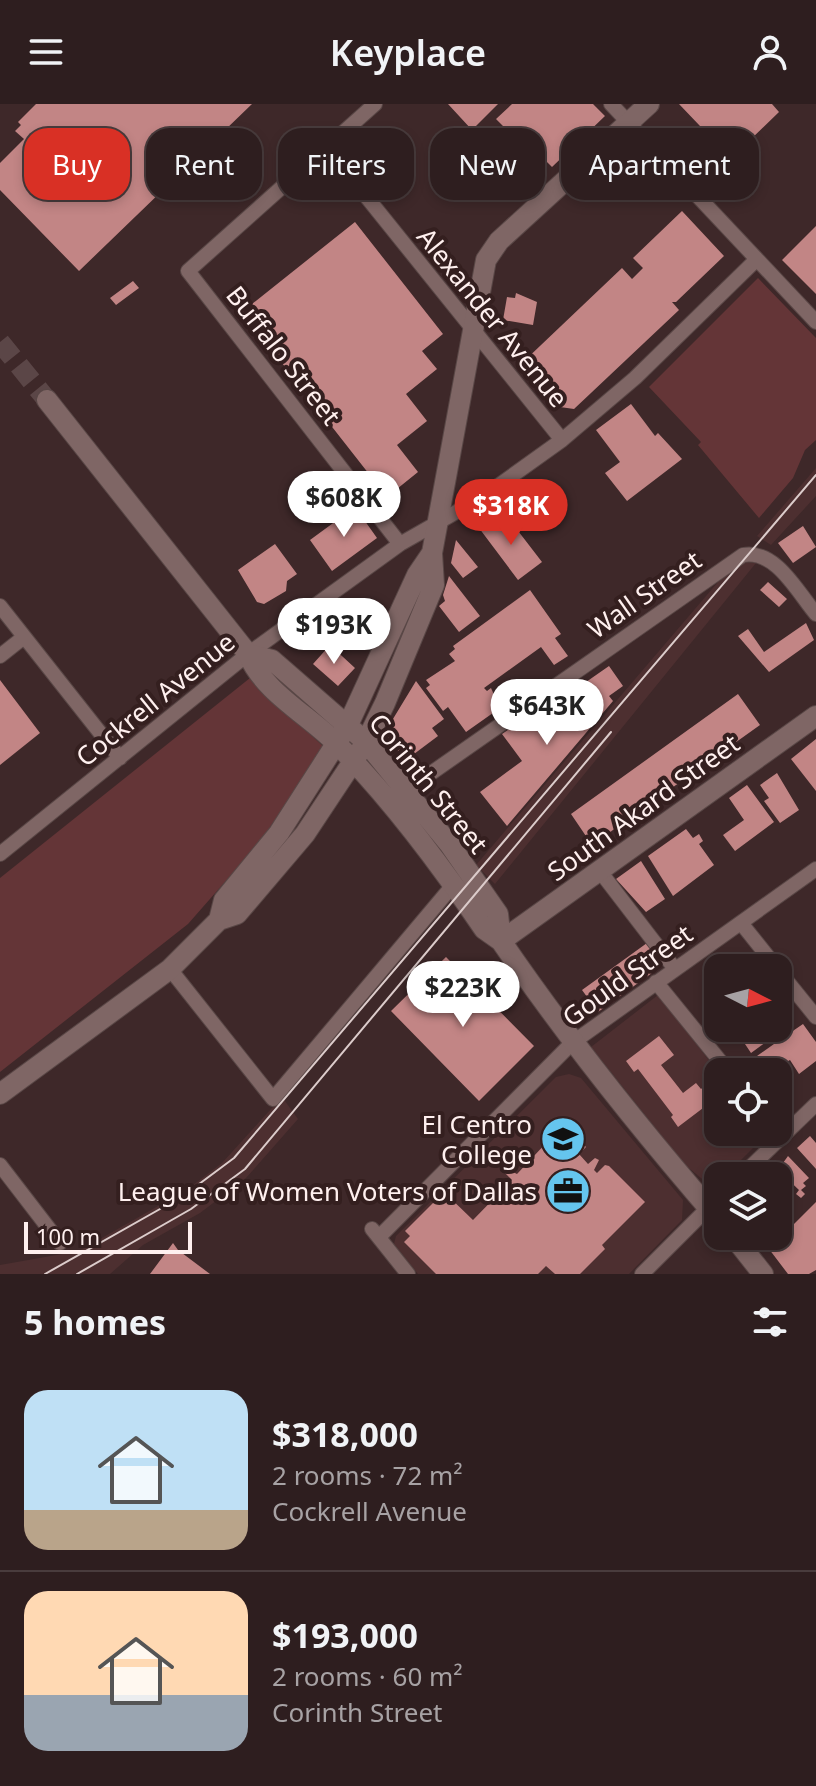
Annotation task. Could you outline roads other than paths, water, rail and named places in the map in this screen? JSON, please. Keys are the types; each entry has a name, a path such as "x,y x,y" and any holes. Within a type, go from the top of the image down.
{"main road":[{"path":"0,1094 170,969 219,920 237,914 305,834 353,762 366,742 434,585 432,553 471,330 483,269 491,250 649,104"},
{"name":"Corinth Street","path":"47,400 248,654 256,673 337,744 353,762 454,884 484,929 501,941 572,1043 637,1126 704,1196"},
{"path":"219,920 224,900 279,833 337,744 417,575 432,553"},
{"name":"Corinth Street","path":"248,654 272,660 366,742 407,790 498,914 501,941"},
{"name":"South Akard Street","path":"501,941 816,716"},
{"path":"744,1250 763,1274"}],"street":[{"path":"350,128 375,104"},
{"path":"611,104 816,322"},
{"name":"Buffalo Street","path":"278,193 188,271 400,544"},
{"name":"Alexander Avenue","path":"368,200 562,440"},
{"name":"Cockrell Avenue","path":"0,854 248,654 400,544 481,498 562,440 635,378 756,260"},
{"name":"Wall Street","path":"407,790 734,560 755,554 775,565 816,614"},
{"path":"0,606 120,758"},
{"path":"0,656 24,637"},
{"path":"599,870 675,969"},
{"name":"Gould Street","path":"408,1274 375,1233 572,1043 741,923 813,878"},
{"path":"170,969 273,1099 454,884"},
{"path":"741,923 765,954"},
{"path":"656,982 718,1058"},
{"path":"792,987 816,1017"},
{"path":"792,1124 816,1104"},
{"path":"754,1162 769,1146"},
{"path":"0,1165 60,1243"},
{"path":"642,1274 704,1218"}],"tunnel":[{"path":"0,342 47,400"}],"tram line":[{"path":"45,1274 183,1196 234,1158 816,475"},
{"path":"77,1274 191,1209 245,1169 611,732"}],"place":[{"name":"El Centro College","path":"563,1139"},
{"name":"League of Women Voters of Dallas","path":"568,1191"}]}
